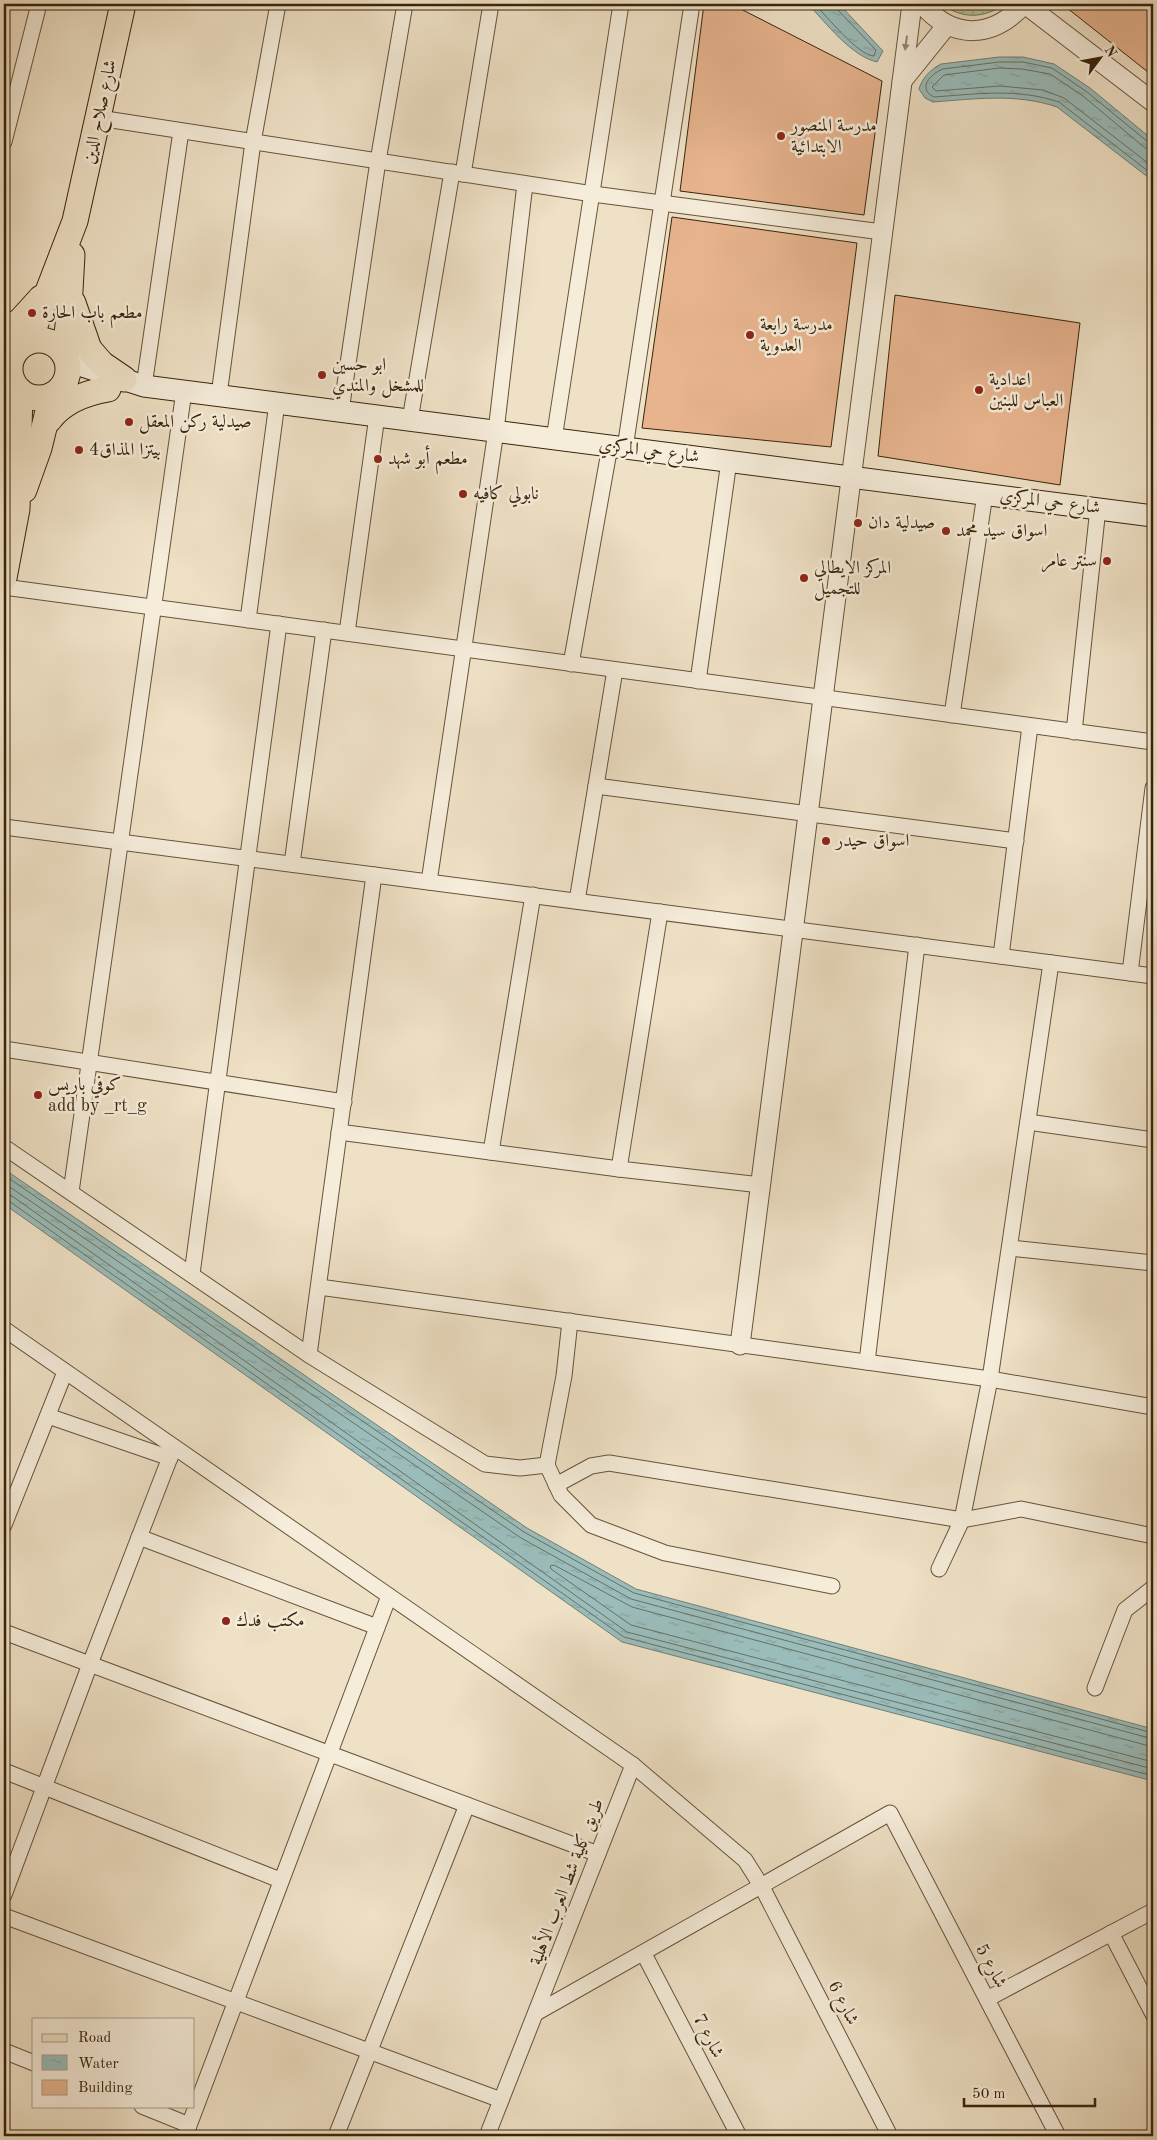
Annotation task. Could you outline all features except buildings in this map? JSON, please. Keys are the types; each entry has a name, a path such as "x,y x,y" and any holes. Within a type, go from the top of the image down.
{"main road":[{"name":"شارع صلاح الدين","path":"66,358 68,326 61,288 123,4"},
{"name":"شارع صلاح الدين","path":"20,343 61,288"},
{"path":"4,334 61,288 89,349 125,385"},
{"path":"4,578 17,509 19,443 12,390 14,385 9,369 14,353 20,343 45,340 59,348 66,358 68,376 57,392 17,509"},
{"name":"شارع حي المركزي","path":"66,358 125,385"},
{"path":"45,426 52,416 72,400 95,391 125,385"},
{"name":"شارع حي المركزي","path":"57,392 125,385 184,391 1153,516"},
{"path":"12,390 36,398 57,392"},
{"path":"4,417 19,443"}],"street":[{"path":"4,142 39,4"},
{"path":"219,395 253,142 278,4"},
{"path":"341,411 378,161 405,4"},
{"path":"410,420 491,4"},
{"path":"554,439 621,4"},
{"path":"571,664 617,447 662,203 692,4"},
{"path":"740,1345 912,4"},
{"path":"922,4 933,16 947,25 964,30 981,30 998,26 1013,16 1024,4 1153,102"},
{"path":"901,82 947,25"},
{"path":"99,118 593,194 882,232"},
{"path":"125,385 181,130"},
{"path":"429,882 462,649 496,431 525,184"},
{"path":"72,1192 184,391"},
{"path":"248,620 277,403"},
{"path":"347,633 377,416"},
{"path":"698,681 729,461"},
{"path":"952,715 985,494"},
{"path":"1074,732 1098,508"},
{"path":"4,587 1153,742"},
{"path":"192,1274 279,624"},
{"path":"292,864 324,630"},
{"path":"577,901 615,670"},
{"path":"1001,956 1030,726"},
{"path":"596,786 1016,841"},
{"path":"1130,973 1153,788"},
{"path":"4,826 1153,976"},
{"path":"309,1355 374,875"},
{"path":"491,1152 532,895"},
{"path":"619,1169 660,912"},
{"path":"867,1362 917,945"},
{"path":"939,1569 962,1520 990,1379 1052,963"},
{"path":"4,1049 344,1102"},
{"path":"1028,1122 1153,1140"},
{"path":"339,1132 619,1169 761,1184"},
{"path":"4,1147 309,1355 485,1464 520,1468 547,1465"},
{"path":"1010,1248 1153,1263"},
{"path":"319,1286 990,1379 1153,1407"},
{"path":"570,1321 564,1376 547,1465 561,1495 591,1525 665,1553 832,1586"},
{"name":"شارع 6","path":"4,1329 66,1372 172,1453 389,1596 633,1765 745,1860 762,1887 890,2136"},
{"path":"4,1525 66,1372"},
{"path":"4,1895 90,1664 172,1453 48,1416"},
{"path":"556,1484 591,1466 609,1463 962,1520 1021,1509 1153,1536"},
{"path":"139,1537 377,1627"},
{"path":"1095,1688 1126,1610 1153,1588"},
{"path":"146,2108 187,2130 328,1753 389,1596"},
{"path":"4,1632 598,1854"},
{"name":"طريق كلية شط العرب الأهلية","path":"487,2136 633,1765"},
{"path":"4,1772 44,1786 280,1880"},
{"path":"336,2136 466,1805"},
{"name":"شارع 5","path":"762,1887 890,1813 1058,2136"},
{"path":"536,2013 762,1887"},
{"path":"987,1999 1153,1911"},
{"path":"4,1916 501,2100"},
{"path":"1111,1933 1153,2014"},
{"name":"شارع 7","path":"644,1954 739,2136"},
{"path":"4,2051 32,2062"}],"green space":[{"path":"942,4 1005,4 990,12 966,15 958,13"}],"water":[{"path":"808,4 839,4 883,51 877,62 867,59 848,46"},
{"path":"999,57 1023,57 1054,64 1090,88 1153,140 1153,181 1057,107 1011,98 933,102 925,98 919,89 927,74 941,64"},
{"path":"4,1169 527,1528 636,1589 1153,1729 1153,1781 622,1642 4,1204"}],"place":[{"name":"مدرسة المنصور الابتدائية","path":"781,136"},
{"name":"مطعم باب الحارة","path":"32,313"},
{"name":"مدرسة رابعة العدوية","path":"750,335"},
{"name":"ابو حسين للمشخل والمندي","path":"322,375"},
{"name":"اعدادية العباس للبنين","path":"979,390"},
{"name":"صيدلية ركن المعقل","path":"129,422"},
{"name":"بيتزا المذاق4","path":"79,450"},
{"name":"مطعم أبو شهد","path":"378,459"},
{"name":"نابولي كافيه","path":"463,494"},
{"name":"صيدلية دان","path":"858,523"},
{"name":"اسواق سيد محمد","path":"946,531"},
{"name":"سنتر عامر","path":"1107,561"},
{"name":"المركز الايطالي للتجميل","path":"804,578"},
{"name":"اسواق حيدر","path":"826,841"},
{"name":"كوفي باريس add by _rt_g","path":"38,1095"},
{"name":"مكتب فدك","path":"226,1621"}]}
